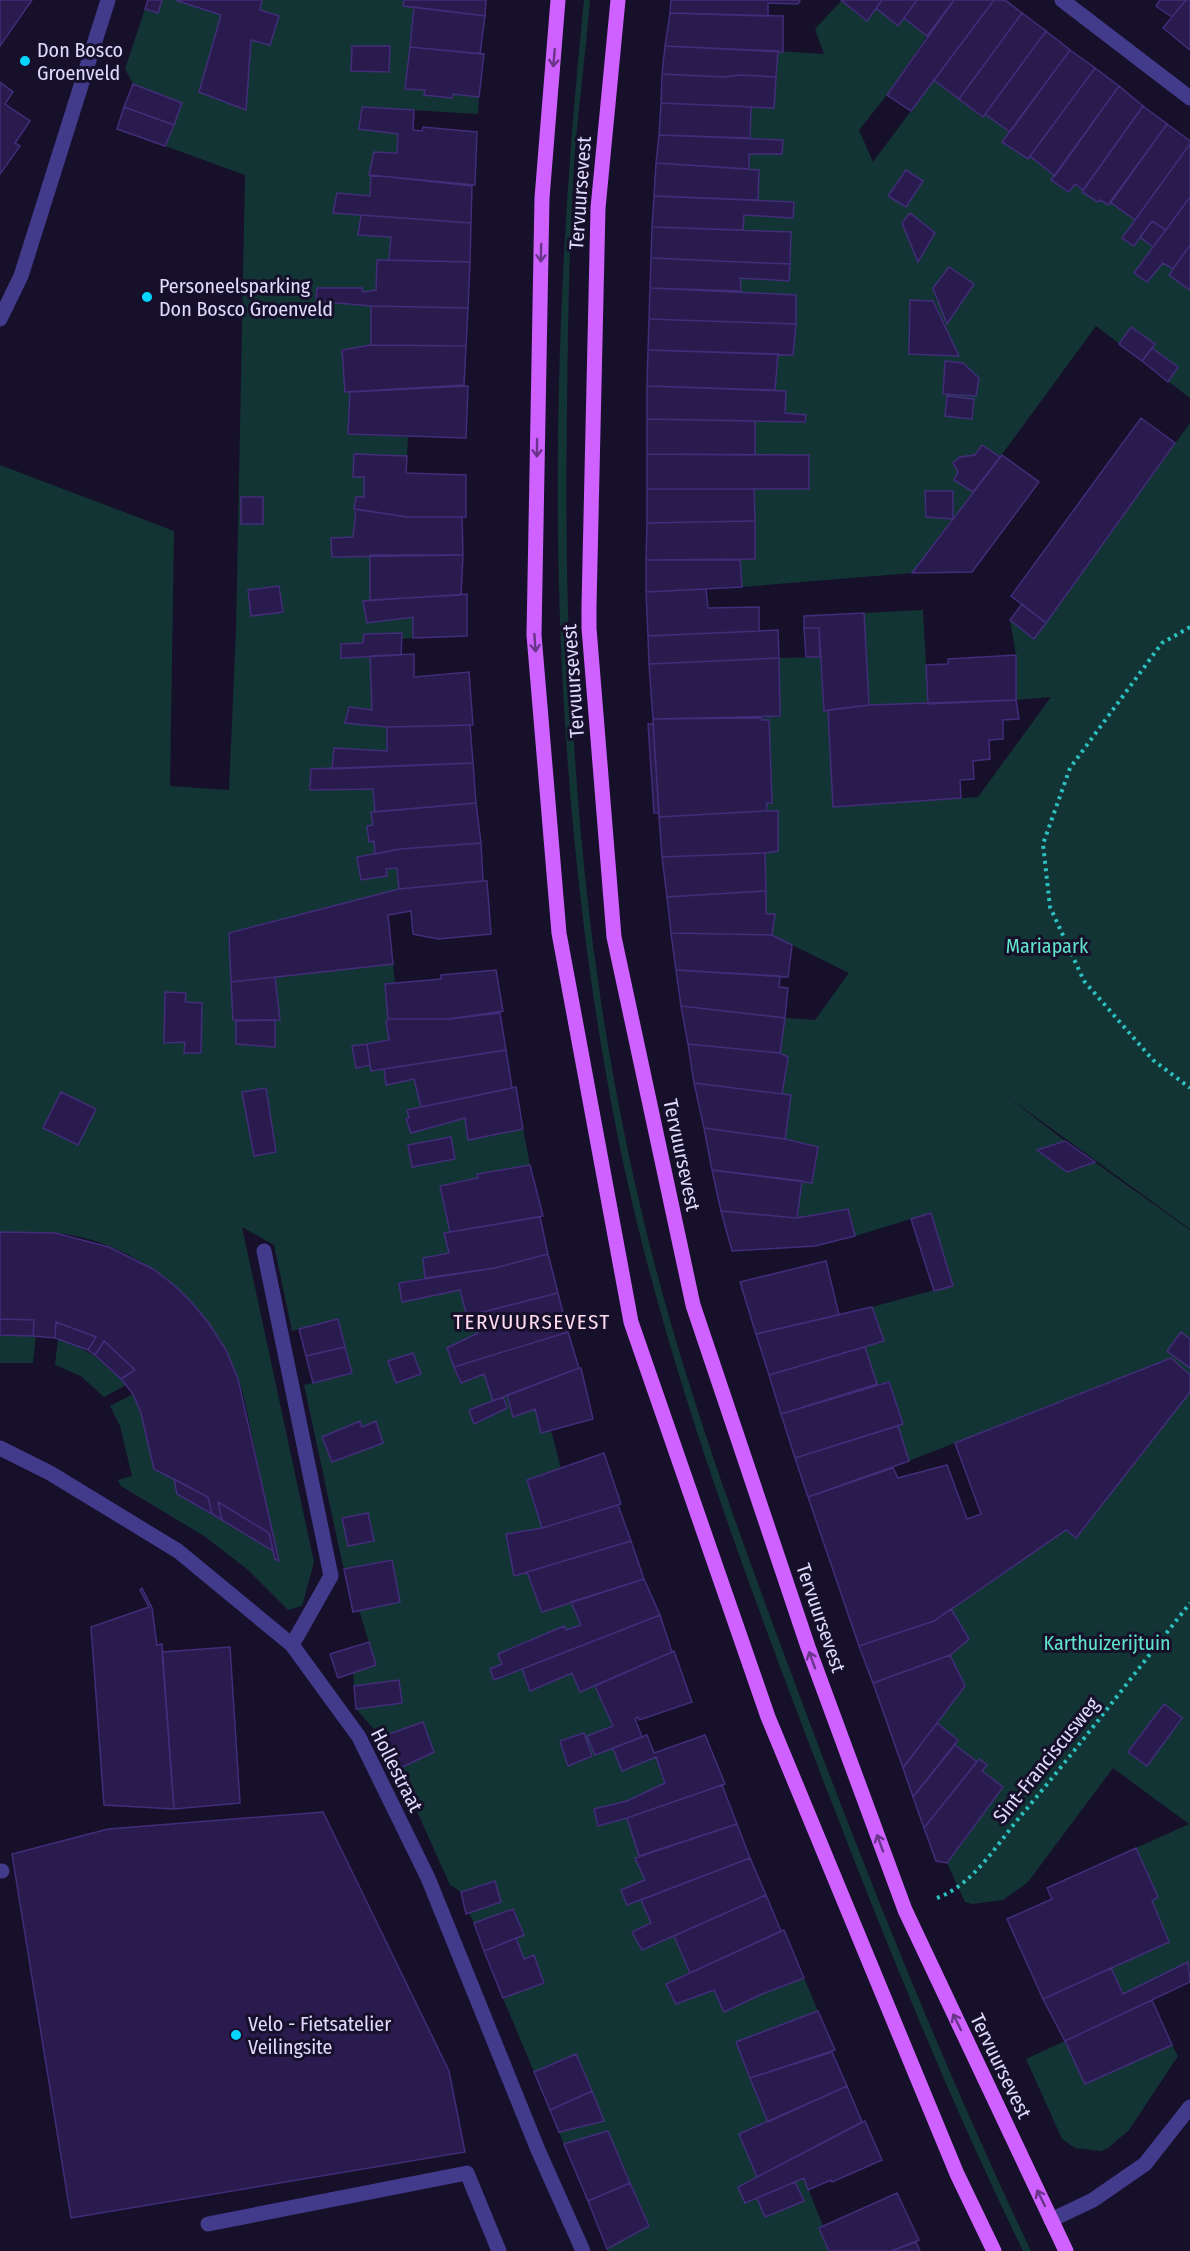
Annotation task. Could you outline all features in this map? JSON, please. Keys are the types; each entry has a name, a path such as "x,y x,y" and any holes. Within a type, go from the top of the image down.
{"main road":[{"name":"Tervuursevest","path":"558,0 542,198 534,635 559,933 631,1322 768,1717 957,2174 994,2251"},
{"name":"Tervuursevest","path":"618,0 598,208 589,628 614,937 693,1305 808,1647 905,1910 1066,2251"}],"street":[{"path":"0,319 21,276 108,0"},
{"path":"1062,0 1190,98"},
{"path":"264,1251 331,1576 292,1645"},
{"name":"Hollestraat","path":"0,1448 50,1473 178,1551 292,1645 358,1737 428,1878 538,2150 583,2251"},
{"path":"1051,2220 1093,2200 1145,2164 1190,2107"},
{"path":"208,2224 467,2173 499,2251"}],"path":[{"path":"1190,627 1162,643 1070,768 1043,844 1050,907 1084,981 1153,1060 1190,1088"},
{"name":"Sint-Franciscusweg","path":"905,1910 948,1894 972,1875 1081,1743 1190,1603"}],"green space":[{"path":"162,0 175,0 221,15 199,92 246,110 251,40 278,16 260,10 262,0 404,0 414,7 406,88 425,90 425,95 452,98 453,94 479,97 478,114 362,107 359,129 398,134 397,153 374,152 369,174 371,175 370,196 337,193 333,212 361,215 358,235 391,237 389,260 377,260 376,290 363,292 362,288 317,288 317,301 371,306 371,345 342,350 345,392 350,392 348,434 408,437 407,456 354,454 353,476 364,477 364,497 356,498 353,537 331,538 332,556 370,555 370,600 363,601 367,622 413,617 413,638 402,639 401,633 364,634 363,643 341,644 341,658 370,656 372,710 349,707 346,722 387,727 387,751 334,748 332,769 311,769 310,789 373,789 375,812 371,813 373,825 367,826 369,841 374,841 375,854 357,857 361,879 386,876 386,869 397,868 399,889 229,933 236,1044 275,1047 275,1020 280,1020 275,977 393,964 395,983 385,984 389,1040 352,1046 356,1068 370,1065 371,1071 384,1069 386,1085 414,1079 421,1107 408,1110 409,1118 406,1119 411,1132 465,1118 468,1140 523,1129 530,1165 478,1174 478,1178 440,1186 450,1232 445,1233 449,1253 423,1258 425,1278 399,1283 402,1302 460,1290 474,1314 478,1333 447,1348 459,1381 462,1383 484,1374 493,1401 469,1410 474,1423 507,1408 503,1397 507,1395 513,1417 535,1409 541,1433 551,1430 561,1469 527,1480 542,1528 506,1534 514,1576 527,1572 542,1612 571,1602 581,1625 566,1630 564,1626 498,1654 502,1664 491,1669 494,1680 522,1669 530,1691 572,1673 580,1692 595,1686 613,1726 587,1736 595,1755 613,1748 622,1771 656,1757 665,1783 627,1801 594,1810 598,1826 627,1818 639,1856 635,1858 645,1880 621,1891 627,1905 641,1900 651,1923 642,1950 674,1936 690,1973 666,1985 675,2004 714,1990 724,2012 804,1978 818,2011 736,2042 768,2122 739,2134 757,2177 738,2187 745,2203 757,2198 765,2217 804,2201 795,2182 804,2178 823,2226 819,2229 829,2251 608,2251 607,2249 649,2225 608,2131 564,2144 559,2132 604,2120 576,2054 534,2072 503,1998 544,1982 534,1956 524,1959 516,1938 524,1934 513,1909 474,1923 469,1913 501,1902 495,1881 461,1892 450,1885 398,1769 433,1752 423,1722 381,1737 356,1709 402,1702 399,1680 354,1686 353,1673 376,1665 359,1610 400,1602 392,1560 344,1569 341,1557 304,1385 352,1373 338,1319 292,1331 274,1245 242,1227 314,1562 302,1606 288,1610 247,1569 204,1536 121,1486 118,1480 132,1476 120,1426 110,1406 133,1394 145,1425 154,1469 174,1479 177,1494 273,1551 278,1561 241,1386 225,1350 209,1324 189,1300 167,1280 142,1262 115,1248 86,1238 55,1233 0,1232 0,465 174,531 170,786 229,790 236,631 245,175 165,146 182,103 133,84 125,69 145,9 158,13","holes":["166,992 185,993 185,1002 202,1003 201,1053 184,1053 185,1042 164,1042","266,1088 276,1152 254,1156 242,1092","451,1137 455,1159 412,1167 408,1145","359,1421 362,1427 376,1422 332,1462 322,1437","584,1733 592,1756 568,1765 560,1741"]},
{"path":"584,0 590,0 575,151 569,280 566,481 568,624 581,838 598,981 619,1107 636,1190 668,1313 711,1451 743,1542 876,1895 966,2110 1031,2251 1023,2251 908,1995 775,1654 691,1414 666,1332 624,1168 608,1085 587,951 572,815 563,680 558,544 558,407 563,271"},
{"path":"841,1 867,21 876,8 898,25 904,18 927,36 887,95 859,130 873,162 934,80 982,117 985,114 1010,132 1030,156 1055,176 1052,180 1069,192 1075,184 1083,190 1082,192 1098,202 1100,200 1108,205 1110,202 1135,220 1122,238 1134,246 1140,237 1153,247 1135,273 1147,282 1163,263 1173,269 1169,275 1190,290 1190,398 1096,326 1000,457 982,445 975,455 960,457 953,463 958,472 954,480 973,492 912,573 742,587 740,560 755,559 754,489 809,489 809,456 755,455 755,421 805,422 806,415 785,413 786,391 775,390 778,354 793,354 796,295 742,294 740,278 789,281 791,232 743,230 744,215 793,218 794,202 758,200 759,170 749,169 749,154 781,154 782,140 750,138 751,107 774,108 778,51 824,54 815,29","holes":["910,300 934,301 959,355 909,354","945,361 963,363 979,378 976,395 943,394"]},
{"name":"Mariapark","path":"1190,423 1190,1229 1004,1094 1065,1141 1190,1230 1190,1375 1170,1358 909,1461 898,1426 902,1424 890,1382 877,1384 865,1347 884,1341 872,1307 953,1285 931,1213 855,1236 848,1209 797,1218 802,1181 812,1182 818,1148 785,1139 791,1095 782,1094 788,1057 780,1053 785,1018 815,1020 849,973 772,935 775,914 766,914 765,853 778,850 778,811 766,811 767,803 772,802 769,720 761,718 780,715 779,658 820,657 824,711 828,710 833,807 978,797 1051,697 1016,700 1016,655 1010,620 1034,639"},
{"path":"923,610 928,704 869,705 864,613"},
{"path":"0,1335 36,1336 33,1363 0,1363"},
{"path":"58,1339 96,1357 112,1369 126,1385 104,1397 81,1376 55,1365"},
{"name":"Karthuizerijtuin","path":"1190,1392 1190,1968 1188,1962 1123,1994 1111,1968 1169,1942 1152,1901 1158,1897 1136,1848 1189,1824 1113,1768 1028,1882 1003,1900 972,1904 965,1902 947,1863 1003,1787 982,1771 986,1765 977,1762 955,1745 958,1740 937,1723 965,1686 950,1655 969,1639 951,1609 1066,1530 1076,1538"},
{"path":"1065,2041 1085,2084 1172,2045 1178,2056 1129,2130 1108,2148 1101,2151 1075,2148 1062,2139 1026,2059"}],"building":[{"path":"0,0 32,0 0,46"},
{"path":"148,0 162,0 158,13 145,9"},
{"path":"175,0 262,0 260,10 279,16 270,45 251,40 246,110 199,92 221,15"},
{"path":"404,0 486,0 485,16 403,6"},
{"path":"671,0 800,1 798,4 768,3 768,16 670,13"},
{"path":"841,0 882,0 867,21"},
{"path":"882,0 917,0 898,26 876,8"},
{"path":"917,0 954,0 927,36 904,18"},
{"path":"954,0 994,0 911,111 887,95"},
{"path":"994,0 1005,0 1022,13 959,99 934,80"},
{"path":"1160,0 1186,0 1172,17 1156,6"},
{"path":"1186,0 1190,0 1190,50 1163,28"},
{"path":"414,7 485,16 480,54 410,47"},
{"path":"670,13 783,16 783,52 665,46"},
{"path":"1022,13 1046,31 983,117 959,99"},
{"path":"1046,31 1070,50 1010,132 985,114"},
{"path":"352,46 390,46 389,72 351,71"},
{"path":"665,46 778,51 776,77 662,74"},
{"path":"410,47 484,54 479,97 453,94 452,98 424,95 425,90 405,89"},
{"path":"1070,50 1095,68 1028,159 1002,142"},
{"path":"1095,68 1119,86 1055,176 1030,156"},
{"path":"662,74 776,77 774,108 661,103"},
{"path":"0,82 13,92 5,104 30,121 15,143 20,146 0,174"},
{"path":"133,84 182,103 174,125 124,107"},
{"path":"1119,86 1143,106 1083,190 1075,184 1069,192 1051,180"},
{"path":"661,103 751,107 750,138 659,135"},
{"path":"1143,106 1167,124 1109,205 1100,200 1098,202 1082,192"},
{"path":"124,107 174,125 165,146 117,129"},
{"path":"362,107 414,110 413,130 422,131 423,127 477,132 475,185 369,175 374,152 397,153 398,134 359,129"},
{"path":"1167,124 1190,141 1190,144 1135,220 1110,202"},
{"path":"659,135 783,140 782,154 749,154 749,169 656,163"},
{"path":"1190,144 1190,197 1166,230 1152,221 1134,246 1122,238"},
{"path":"656,163 759,170 758,200 654,196"},
{"path":"906,170 923,181 906,207 888,196"},
{"path":"371,175 472,186 471,223 333,213 337,193 370,196"},
{"path":"654,196 794,202 793,218 744,215 743,230 652,227"},
{"path":"1190,197 1190,245 1173,269 1163,263 1147,282 1134,273"},
{"path":"910,213 935,233 918,262 902,223"},
{"path":"361,215 471,223 470,262 389,260 391,237 358,235"},
{"path":"1152,221 1166,230 1153,247 1140,237"},
{"path":"652,227 791,232 790,264 651,258"},
{"path":"1190,245 1190,290 1169,275"},
{"path":"651,258 790,264 789,281 740,278 741,291 650,288"},
{"path":"377,260 470,262 468,308 371,306 316,301 317,288 362,288 363,292 376,290"},
{"path":"949,267 974,284 947,324 933,288"},
{"path":"650,288 796,295 796,324 649,319"},
{"path":"910,300 933,301 959,356 909,354"},
{"path":"371,306 468,308 466,346 371,345"},
{"path":"649,319 796,324 793,355 648,350"},
{"path":"1131,327 1155,344 1142,361 1119,344"},
{"path":"371,345 466,346 464,385 345,392 342,350"},
{"path":"1152,348 1178,367 1168,382 1142,361"},
{"path":"648,350 778,354 775,390 647,386"},
{"path":"945,361 963,363 979,378 976,396 943,394"},
{"path":"468,386 466,438 348,434 350,392"},
{"path":"647,386 786,391 785,413 806,415 805,422 647,419"},
{"path":"947,396 974,399 972,419 945,416"},
{"path":"1141,418 1175,443 1046,623 1011,596"},
{"path":"647,419 755,421 755,455 647,454"},
{"path":"982,445 1000,457 973,492 954,480 958,472 953,463 960,457 975,455"},
{"path":"354,454 407,456 406,473 466,475 466,517 407,517 354,509 356,497 364,497 364,477 353,477"},
{"path":"647,454 809,455 809,489 647,489"},
{"path":"1002,455 1039,482 972,572 912,573"},
{"path":"647,489 754,489 755,521 647,523"},
{"path":"925,491 953,491 953,519 926,517"},
{"path":"241,497 263,497 263,524 241,524"},
{"path":"356,509 407,517 462,517 463,555 332,557 331,538 353,537"},
{"path":"755,521 755,559 646,560 647,523"},
{"path":"370,555 463,555 461,595 370,600"},
{"path":"646,560 740,560 742,587 646,592"},
{"path":"279,586 283,612 251,616 248,590"},
{"path":"706,589 708,608 759,607 759,631 648,636 646,592"},
{"path":"467,594 467,636 413,638 413,617 367,623 363,601"},
{"path":"1022,604 1046,623 1034,639 1010,620"},
{"path":"864,613 869,705 824,711 819,628 804,628 804,616"},
{"path":"804,628 819,628 820,657 806,657"},
{"path":"778,630 779,658 649,664 648,636"},
{"path":"402,633 401,655 341,658 341,644 363,643 364,634"},
{"path":"414,654 414,677 469,672 473,725 387,727 345,723 349,707 372,710 370,656"},
{"path":"1016,655 1016,700 928,704 926,665 948,664 948,659"},
{"path":"779,658 780,716 653,719 649,664"},
{"path":"1016,700 1019,719 1003,720 1003,739 989,740 990,759 973,761 974,779 960,780 961,798 833,807 828,710 869,705"},
{"path":"761,718 769,720 772,803 767,803 766,811 659,817 653,719"},
{"path":"648,724 653,724 659,813 654,813"},
{"path":"470,725 473,763 332,769 334,748 387,751 387,727"},
{"path":"473,763 476,803 375,812 373,789 310,790 311,769"},
{"path":"476,803 481,843 400,849 375,854 374,841 369,842 367,826 373,825 371,812"},
{"path":"778,811 778,851 662,857 659,817"},
{"path":"481,843 483,881 399,889 397,868 386,869 387,876 361,880 357,857 400,849"},
{"path":"765,853 766,891 667,897 662,857"},
{"path":"487,881 491,934 438,939 413,934 411,911 388,915 393,964 231,982 229,933 399,889"},
{"path":"766,891 766,914 775,914 772,935 671,933 667,897"},
{"path":"671,933 772,935 792,945 788,977 676,970"},
{"path":"496,970 503,1011 449,1019 388,1019 385,984 441,979 441,975"},
{"path":"676,970 780,976 779,987 788,988 785,1018 681,1006"},
{"path":"275,977 280,1020 233,1020 231,982"},
{"path":"165,992 186,993 185,1002 202,1003 201,1053 184,1053 185,1042 164,1043"},
{"path":"681,1006 785,1018 780,1053 688,1044"},
{"path":"500,1013 506,1050 371,1071 367,1044 389,1040 386,1022 388,1019 449,1019"},
{"path":"275,1020 275,1047 236,1044 236,1021"},
{"path":"367,1044 370,1065 356,1068 352,1046"},
{"path":"688,1044 780,1053 788,1057 782,1094 694,1083"},
{"path":"506,1050 512,1088 421,1107 414,1079 386,1085 384,1069"},
{"path":"694,1083 791,1095 785,1139 704,1128"},
{"path":"516,1087 523,1129 468,1140 465,1118 411,1133 406,1119 409,1118 407,1110"},
{"path":"266,1088 276,1152 254,1156 242,1092"},
{"path":"61,1092 96,1109 78,1145 43,1128"},
{"path":"704,1128 785,1139 818,1147 812,1183 712,1170"},
{"path":"451,1137 455,1159 412,1167 408,1145"},
{"path":"1065,1141 1095,1162 1067,1172 1037,1150"},
{"path":"530,1165 543,1216 450,1232 440,1186 478,1178 477,1174"},
{"path":"712,1170 802,1181 797,1218 721,1211"},
{"path":"848,1209 855,1236 815,1246 732,1251 721,1211 797,1218"},
{"path":"931,1213 953,1286 934,1291 911,1219"},
{"path":"540,1217 548,1254 495,1268 425,1278 423,1258 449,1253 444,1233"},
{"path":"0,1232 55,1233 109,1247 153,1269 192,1303 208,1322 226,1350 238,1379 279,1561 275,1559 269,1533 218,1502 222,1520 212,1514 208,1497 154,1469 141,1413 133,1394 121,1379 135,1370 104,1341 95,1355 88,1350 96,1337 56,1322 55,1338 33,1336 34,1320 0,1319"},
{"path":"548,1254 558,1293 467,1316 460,1290 402,1302 399,1283 495,1268"},
{"path":"826,1261 839,1315 756,1334 740,1282"},
{"path":"558,1293 568,1332 454,1367 447,1348 478,1333 474,1314"},
{"path":"872,1307 884,1341 769,1375 756,1334"},
{"path":"0,1319 34,1320 33,1336 0,1335"},
{"path":"338,1319 345,1347 306,1356 299,1329"},
{"path":"56,1322 96,1337 88,1350 55,1338"},
{"path":"568,1332 579,1368 493,1401 484,1374 461,1383 454,1367"},
{"path":"1181,1332 1190,1339 1190,1368 1167,1351"},
{"path":"104,1341 135,1370 121,1379 95,1355"},
{"path":"345,1347 352,1373 313,1383 306,1356"},
{"path":"865,1347 877,1384 781,1414 769,1375"},
{"path":"413,1353 421,1374 396,1383 388,1361"},
{"path":"1171,1358 1190,1375 1190,1392 1076,1538 1066,1530 934,1621 859,1646 808,1497 893,1468 898,1478 947,1465 967,1519 981,1514 955,1443"},
{"path":"581,1368 593,1419 541,1433 535,1409 513,1417 507,1395"},
{"path":"889,1382 903,1424 795,1458 781,1414"},
{"path":"503,1397 507,1408 474,1424 469,1410"},
{"path":"360,1421 362,1427 376,1421 383,1443 332,1462 322,1437"},
{"path":"898,1426 909,1461 808,1497 795,1458"},
{"path":"604,1453 621,1504 542,1528 527,1480"},
{"path":"174,1479 208,1497 212,1514 177,1494"},
{"path":"218,1502 269,1533 273,1551 222,1520"},
{"path":"618,1505 631,1541 514,1576 506,1534 542,1528"},
{"path":"368,1513 374,1541 348,1546 342,1518"},
{"path":"631,1541 644,1579 542,1612 527,1572"},
{"path":"392,1560 400,1602 353,1612 344,1569"},
{"path":"644,1579 660,1615 494,1680 490,1669 502,1664 498,1654 564,1626 566,1630 581,1625 571,1602"},
{"path":"142,1588 152,1608 157,1645 162,1644 174,1809 104,1805 91,1627 149,1607 140,1590"},
{"path":"951,1609 969,1639 950,1655 873,1683 859,1646 934,1621"},
{"path":"660,1615 672,1652 580,1692 572,1673 530,1691 522,1669"},
{"path":"369,1642 376,1665 338,1678 330,1654"},
{"path":"230,1647 240,1803 174,1809 162,1652"},
{"path":"674,1651 692,1702 639,1720 638,1717 635,1719 642,1737 595,1755 587,1736 613,1726 595,1686"},
{"path":"950,1655 965,1686 903,1768 873,1683"},
{"path":"399,1680 402,1703 356,1709 354,1686"},
{"path":"1164,1704 1182,1718 1147,1766 1128,1752"},
{"path":"423,1722 434,1752 398,1769 381,1737"},
{"path":"937,1723 958,1740 913,1797 903,1768"},
{"path":"584,1733 592,1756 568,1766 560,1741"},
{"path":"647,1735 654,1753 705,1735 725,1784 598,1826 594,1809 627,1801 665,1783 656,1757 622,1771 613,1748"},
{"path":"955,1745 977,1762 924,1828 913,1797"},
{"path":"979,1759 987,1765 982,1771 1003,1787 947,1863 936,1861 924,1828"},
{"path":"722,1785 737,1824 639,1856 627,1818"},
{"name":"Velo - Fietsatelier Veilingsite","path":"323,1812 449,2071 465,2152 71,2218 12,1854 108,1829"},
{"path":"737,1824 750,1858 627,1905 621,1890 645,1880 635,1858"},
{"path":"1136,1848 1158,1897 1152,1901 1169,1942 1043,1999 1007,1919 1052,1899 1047,1888"},
{"path":"750,1858 766,1895 642,1950 632,1932 651,1923 641,1900"},
{"path":"495,1881 501,1902 466,1914 461,1892"},
{"path":"766,1895 781,1931 690,1973 674,1936"},
{"path":"513,1909 524,1935 484,1951 474,1923"},
{"path":"784,1930 804,1978 724,2012 714,1990 676,2004 666,1984"},
{"path":"516,1938 524,1959 534,1955 544,1983 503,1998 484,1951"},
{"path":"1188,1962 1190,1982 1065,2041 1043,1999 1111,1968 1123,1994"},
{"path":"1152,2000 1172,2045 1085,2084 1065,2041"},
{"path":"818,2011 835,2050 750,2078 736,2042"},
{"path":"832,2052 847,2086 768,2122 750,2078"},
{"path":"576,2054 592,2091 550,2110 534,2072"},
{"path":"847,2086 862,2122 757,2177 739,2134"},
{"path":"592,2091 604,2121 559,2132 550,2110"},
{"path":"865,2121 882,2160 808,2190 804,2178 745,2203 738,2187"},
{"path":"608,2131 630,2183 588,2201 564,2144"},
{"path":"795,2182 804,2201 765,2217 757,2198"},
{"path":"630,2183 649,2226 607,2249 588,2201"},
{"path":"897,2193 919,2240 891,2251 829,2251 819,2228"},
{"path":"916,2242 920,2251 891,2251"}],"place":[{"name":"Don Bosco Groenveld","path":"25,61"},
{"name":"Personeelsparking Don Bosco Groenveld","path":"147,297"},
{"name":"Velo - Fietsatelier Veilingsite","path":"236,2035"}],"district":[{"name":"TERVUURSEVEST","path":"532,1322"}]}
